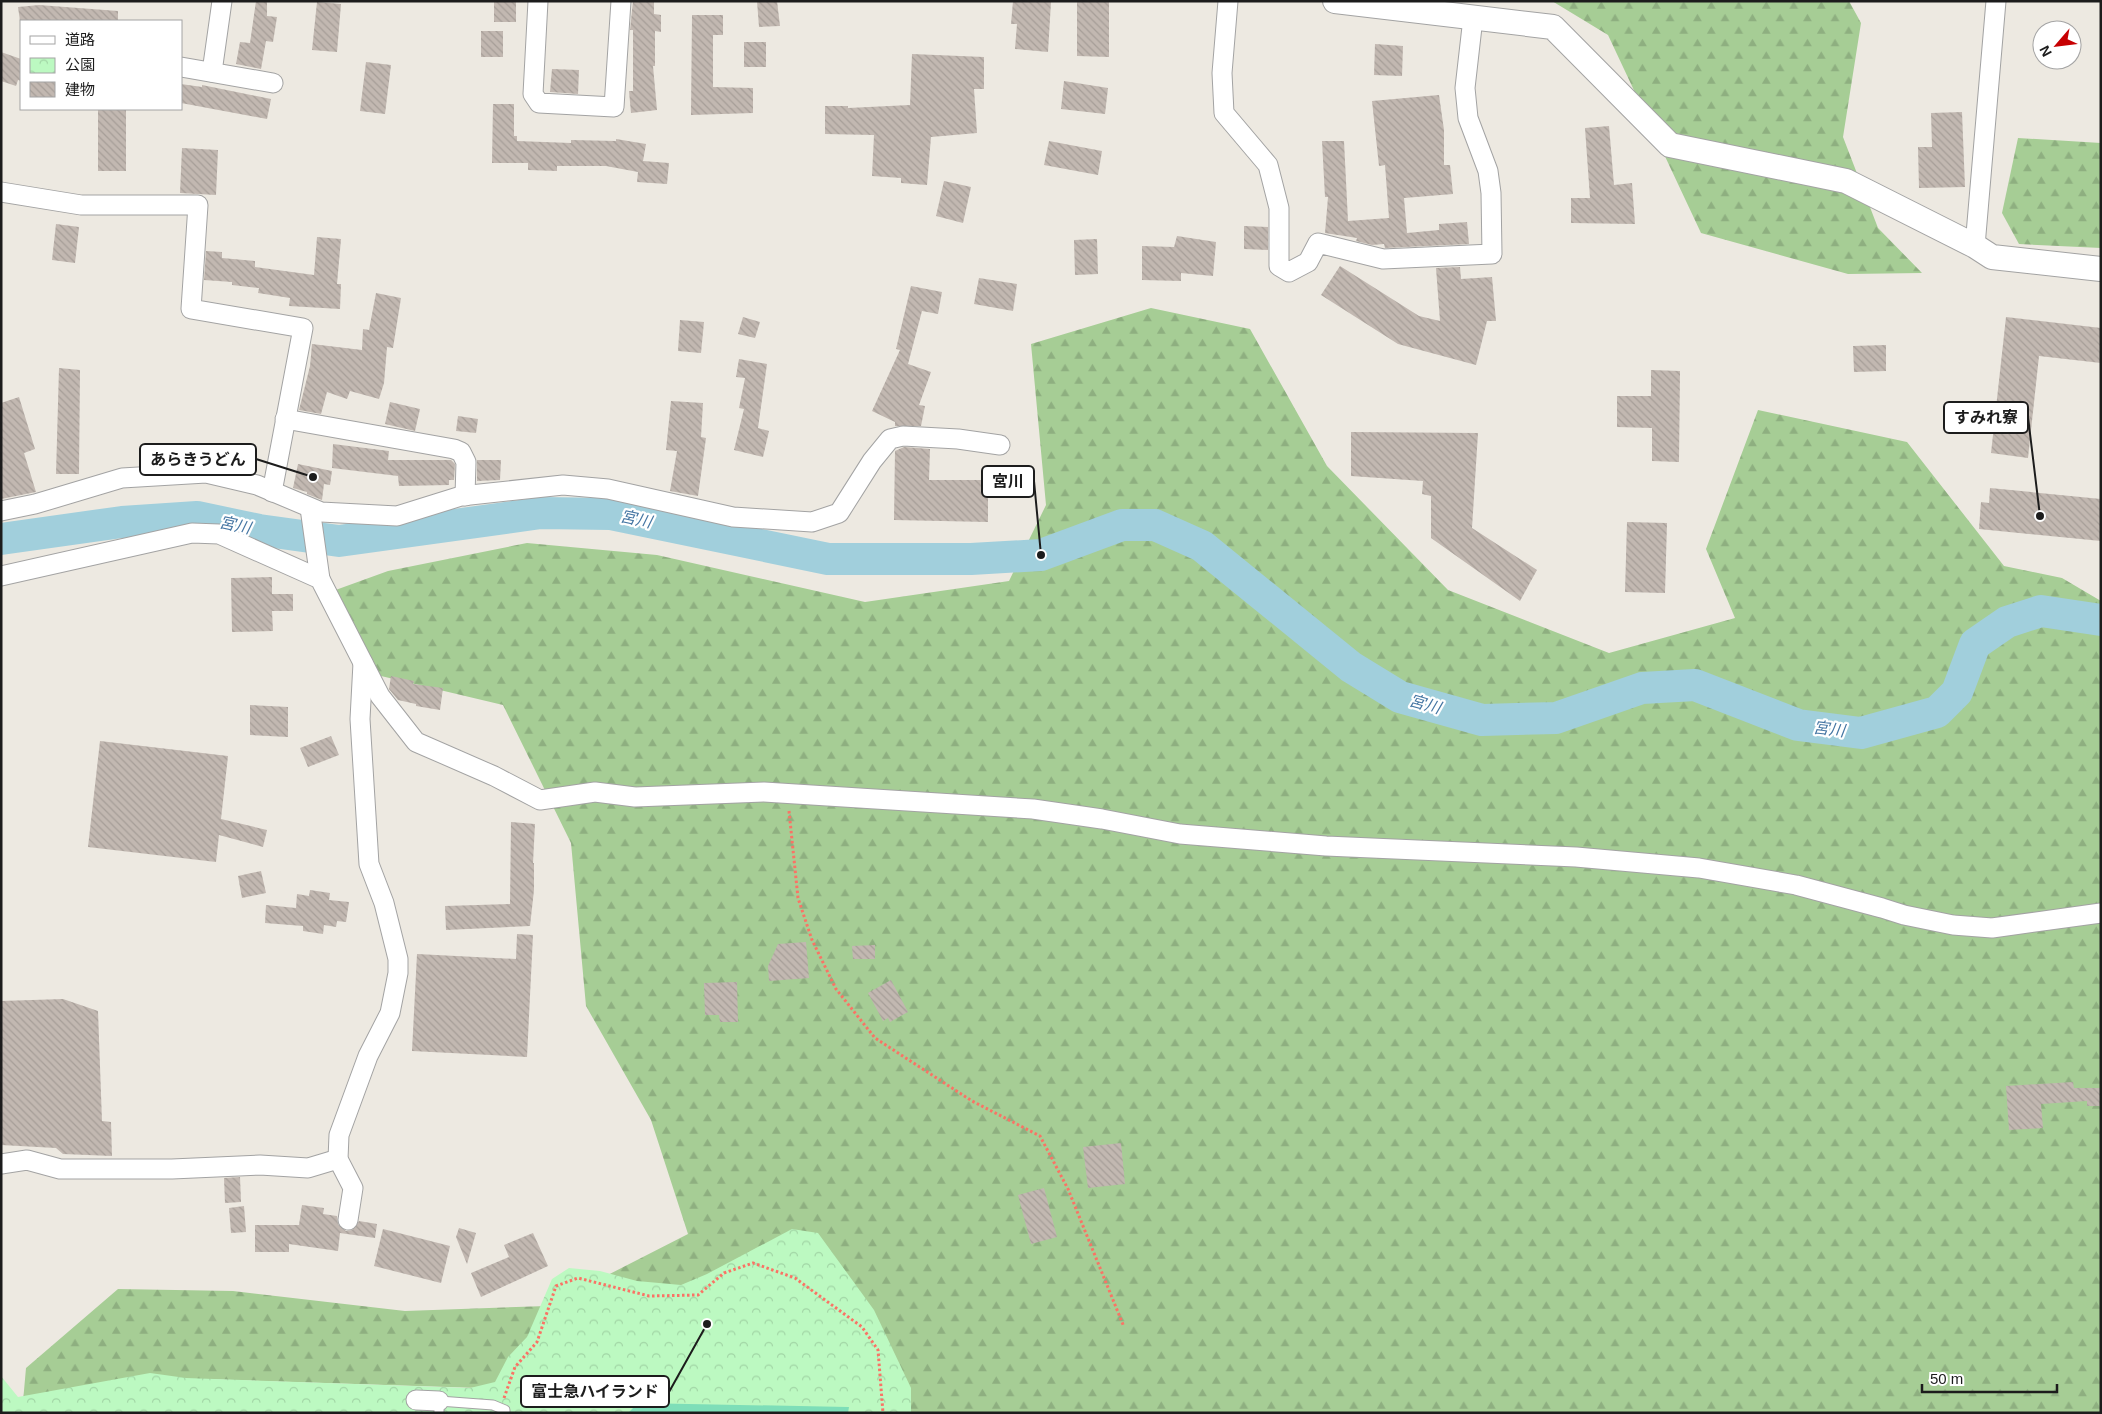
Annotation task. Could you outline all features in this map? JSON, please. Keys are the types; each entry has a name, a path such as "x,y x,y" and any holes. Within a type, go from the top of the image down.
{"street":[{"path":"212,72 222,1"},
{"path":"538,1 534,94 539,104 614,107 621,1"},
{"path":"1228,1 1222,73 1224,113 1268,165 1279,208 1279,266 1290,272 1308,262 1318,243 1384,259 1492,254 1491,193 1488,171 1468,118 1465,88 1473,18"},
{"path":"1335,1 1553,27 1670,145 1846,181 1975,246 1992,257 2101,269"},
{"path":"1975,246 1996,1"},
{"path":"182,67 273,83"},
{"path":"1,192 81,205 198,205 191,308 303,328 272,492"},
{"path":"285,419 454,449 461,452 466,462 465,496"},
{"path":"1,511 35,504 122,478 206,472 257,485 310,513 398,516 465,496 563,485 608,489 734,517 812,522 839,513 872,461 890,440 903,436 958,439 1000,445"},
{"path":"310,513 320,574 380,696 416,742 494,776 540,800 595,792 635,797 764,792 1033,809 1102,818 1180,834 1326,846 1576,857 1699,868 1796,885 1882,908 1904,916 1953,925 1992,928 2101,913"},
{"path":"1,576 192,533 219,534 320,574"},
{"path":"348,1220 353,1188 338,1159 339,1134 368,1056 390,1013 398,973 398,959 384,903 368,864 360,719 363,662"},
{"path":"1,1164 27,1160 60,1170 260,1166 308,1168 338,1159"},
{"path":"416,1406 439,1407"}],"lane":[{"path":"439,1407 493,1405 502,1410"}],"path":[{"path":"788,793 798,898 812,940 836,989 874,1038 972,1101 1040,1136 1068,1189 1124,1327"},
{"path":"502,1410 515,1367 537,1342 556,1286 578,1278 649,1296 698,1294 724,1272 753,1263 795,1278 862,1327 878,1350 883,1413"}],"green space":[{"path":"1552,1 1849,1 1861,23 1843,137 1878,228 1922,273 1848,274 1701,233 1608,35"},
{"path":"2018,138 2101,143 2101,248 2019,244 2002,213"},
{"path":"1151,308 1250,329 1327,466 1448,590 1609,653 1735,618 1706,549 1758,410 1907,442 2004,566 2062,578 2101,601 2101,1413 836,1413 539,1390 204,1379 125,1413 22,1413 26,1368 118,1289 233,1291 405,1311 547,1306 688,1234 651,1120 586,1006 571,843 503,705 360,671 319,596 388,571 527,543 657,555 865,602 1009,581 1046,505 1031,344"},
{"path":"792,1229 818,1233 874,1310 911,1388 911,1413 1,1413 1,1376 18,1397 150,1373 186,1378 470,1388 495,1382 508,1357 527,1337 552,1279 569,1268 600,1271 637,1281 681,1285 707,1274"},
{"path":"638,1403 849,1407 848,1413 628,1413"}],"building":[{"path":"256,1 267,1 267,16 277,17 273,42 266,41 261,69 236,64 240,42 250,43"},
{"path":"494,1 516,1 516,22 494,22"},
{"path":"633,1 654,1 654,14 661,15 661,32 655,31 655,66 653,66 657,110 631,113 629,91 633,91 633,30 630,30"},
{"path":"757,1 777,1 780,26 759,27"},
{"path":"1013,1 1051,2 1048,52 1015,49 1017,24 1011,24"},
{"path":"1077,1 1109,1 1109,57 1077,56"},
{"path":"317,2 341,4 337,52 312,50"},
{"path":"39,5 118,11 118,20 20,21 18,7"},
{"path":"692,15 723,15 723,35 713,35 713,87 753,88 753,113 691,115"},
{"path":"481,31 503,31 503,57 481,57"},
{"path":"744,42 766,42 766,67 744,67"},
{"path":"1375,44 1403,46 1402,76 1374,75"},
{"path":"1,52 20,59 20,81 18,80 16,86 1,81"},
{"path":"912,54 984,57 984,89 974,89 977,133 931,137 927,185 901,183 901,178 872,176 874,135 825,134 825,106 848,106 848,108 910,105"},
{"path":"366,62 391,65 385,114 360,111"},
{"path":"552,69 579,70 578,94 550,92"},
{"path":"1064,81 1108,88 1105,114 1061,109"},
{"path":"182,84 202,87 202,85 271,99 267,119 182,103"},
{"path":"1439,95 1444,130 1444,165 1450,165 1453,194 1404,198 1407,233 1439,230 1439,224 1467,222 1469,244 1385,248 1384,244 1372,245 1356,241 1357,238 1325,233 1328,197 1325,197 1322,141 1344,141 1348,221 1389,218 1385,165 1379,166 1372,101"},
{"path":"493,104 514,104 514,136 517,136 517,141 571,143 571,140 616,141 616,139 646,144 643,161 669,163 667,184 637,182 638,172 606,166 557,166 557,171 528,170 528,163 492,163"},
{"path":"98,110 126,110 126,171 98,171"},
{"path":"1962,112 1965,187 1919,188 1918,147 1932,147 1931,113"},
{"path":"1609,126 1614,185 1632,183 1635,224 1571,223 1571,198 1590,198 1585,128"},
{"path":"1049,141 1102,151 1098,175 1044,165"},
{"path":"182,148 218,150 216,195 180,193"},
{"path":"944,181 971,187 963,223 936,216"},
{"path":"56,224 79,227 75,263 52,260"},
{"path":"1244,226 1268,227 1268,250 1244,249"},
{"path":"1177,236 1216,242 1213,276 1181,273 1181,281 1142,280 1142,246 1174,247"},
{"path":"317,237 341,239 337,284 341,284 340,309 289,306 290,298 258,293 259,288 232,285 232,282 204,280 206,251 222,252 222,258 255,261 255,267 314,275"},
{"path":"1097,239 1098,274 1075,275 1074,240"},
{"path":"1340,266 1419,316 1440,321 1436,268 1460,267 1461,279 1492,277 1496,321 1487,321 1476,365 1398,344 1321,295"},
{"path":"979,278 1017,284 1013,311 974,304"},
{"path":"911,286 942,292 938,314 922,311 908,364 931,372 919,405 925,406 921,426 895,426 895,422 872,411 900,350 896,349"},
{"path":"376,293 401,298 393,348 387,347 384,383 379,399 350,391 347,399 327,392 321,414 299,410 310,366 312,344 362,350 363,329 369,330"},
{"path":"743,317 760,322 755,338 738,334"},
{"path":"2006,317 2101,328 2101,363 2039,356 2028,458 1991,453"},
{"path":"680,320 704,322 701,353 678,351"},
{"path":"1886,345 1886,371 1854,372 1853,346"},
{"path":"739,359 767,364 758,428 769,431 763,457 734,450 744,409 739,408 745,378 736,377"},
{"path":"59,368 80,370 79,474 56,474"},
{"path":"1651,370 1680,371 1679,462 1652,461 1652,428 1617,427 1617,396 1651,396"},
{"path":"19,397 35,449 24,453 36,492 1,499 1,403"},
{"path":"671,401 703,403 701,437 706,438 698,496 670,491 677,451 666,450"},
{"path":"390,402 420,409 415,431 385,424"},
{"path":"458,416 478,419 476,433 456,431"},
{"path":"1351,432 1478,433 1472,528 1537,570 1520,601 1431,538 1431,496 1422,494 1423,481 1351,476"},
{"path":"333,444 389,451 388,460 451,460 455,464 454,480 449,480 449,485 399,486 398,476 332,468"},
{"path":"904,447 930,449 929,480 988,480 988,522 894,520 895,451"},
{"path":"477,460 501,460 500,480 477,481"},
{"path":"298,464 332,471 330,485 324,484 322,500 307,494 307,492 293,488"},
{"path":"1990,488 2101,499 2101,541 1979,529 1981,502 1989,503"},
{"path":"1627,522 1667,523 1665,593 1625,592"},
{"path":"272,577 272,594 293,594 293,611 272,611 273,631 232,632 231,578"},
{"path":"391,676 414,681 413,684 443,688 440,710 416,706 416,704 398,700 389,689"},
{"path":"250,705 288,707 288,737 250,735"},
{"path":"331,736 339,755 308,767 300,748"},
{"path":"100,741 228,756 221,819 267,830 263,847 219,835 216,862 88,847"},
{"path":"511,822 535,824 534,890 530,926 446,930 445,906 510,904"},
{"path":"261,871 266,893 242,898 238,876"},
{"path":"310,890 330,893 329,900 349,902 346,922 337,921 336,927 324,925 323,934 303,931 303,926 265,923 266,905 296,908 297,894 309,896"},
{"path":"517,934 533,935 527,1057 412,1051 417,954 516,959"},
{"path":"806,942 809,978 769,981 768,966 778,944"},
{"path":"875,945 875,959 853,959 852,946"},
{"path":"891,980 908,1012 890,1022 888,1018 883,1021 868,993"},
{"path":"737,982 738,1022 720,1022 719,1015 705,1015 704,983"},
{"path":"63,999 98,1011 102,1121 111,1122 112,1156 63,1154 56,1148 1,1145 1,1001"},
{"path":"2073,1082 2074,1088 2101,1088 2101,1106 2087,1106 2087,1101 2041,1104 2043,1128 2009,1130 2006,1086"},
{"path":"1121,1143 1125,1184 1088,1188 1083,1147"},
{"path":"240,1177 241,1202 225,1203 224,1178"},
{"path":"1044,1188 1057,1237 1031,1244 1018,1195"},
{"path":"302,1205 324,1208 323,1214 337,1216 338,1224 346,1231 352,1230 359,1221 377,1224 375,1238 340,1233 338,1251 289,1244 289,1252 255,1252 255,1225 299,1225"},
{"path":"244,1206 246,1232 231,1233 229,1208"},
{"path":"459,1228 476,1233 467,1264 456,1237"},
{"path":"383,1229 450,1246 441,1283 374,1266"},
{"path":"533,1233 548,1266 481,1297 471,1273 509,1257 504,1245"}],"waterway":[{"name":"宮川","path":"1,539 122,522 197,517 259,530 339,541 541,513 611,514 828,559 971,559 1041,555 1122,525 1155,525 1202,546 1351,667 1400,697 1482,720 1556,718 1642,688 1695,685 1798,725 1861,733 1937,712 1957,692 1975,644 2007,622 2041,611 2101,620"}],"place":[{"name":"あらきうどん","path":"313,477"},
{"name":"すみれ寮","path":"2040,516"},
{"name":"宮川","path":"1041,555"},
{"name":"富士急ハイランド","path":"707,1324"}]}
